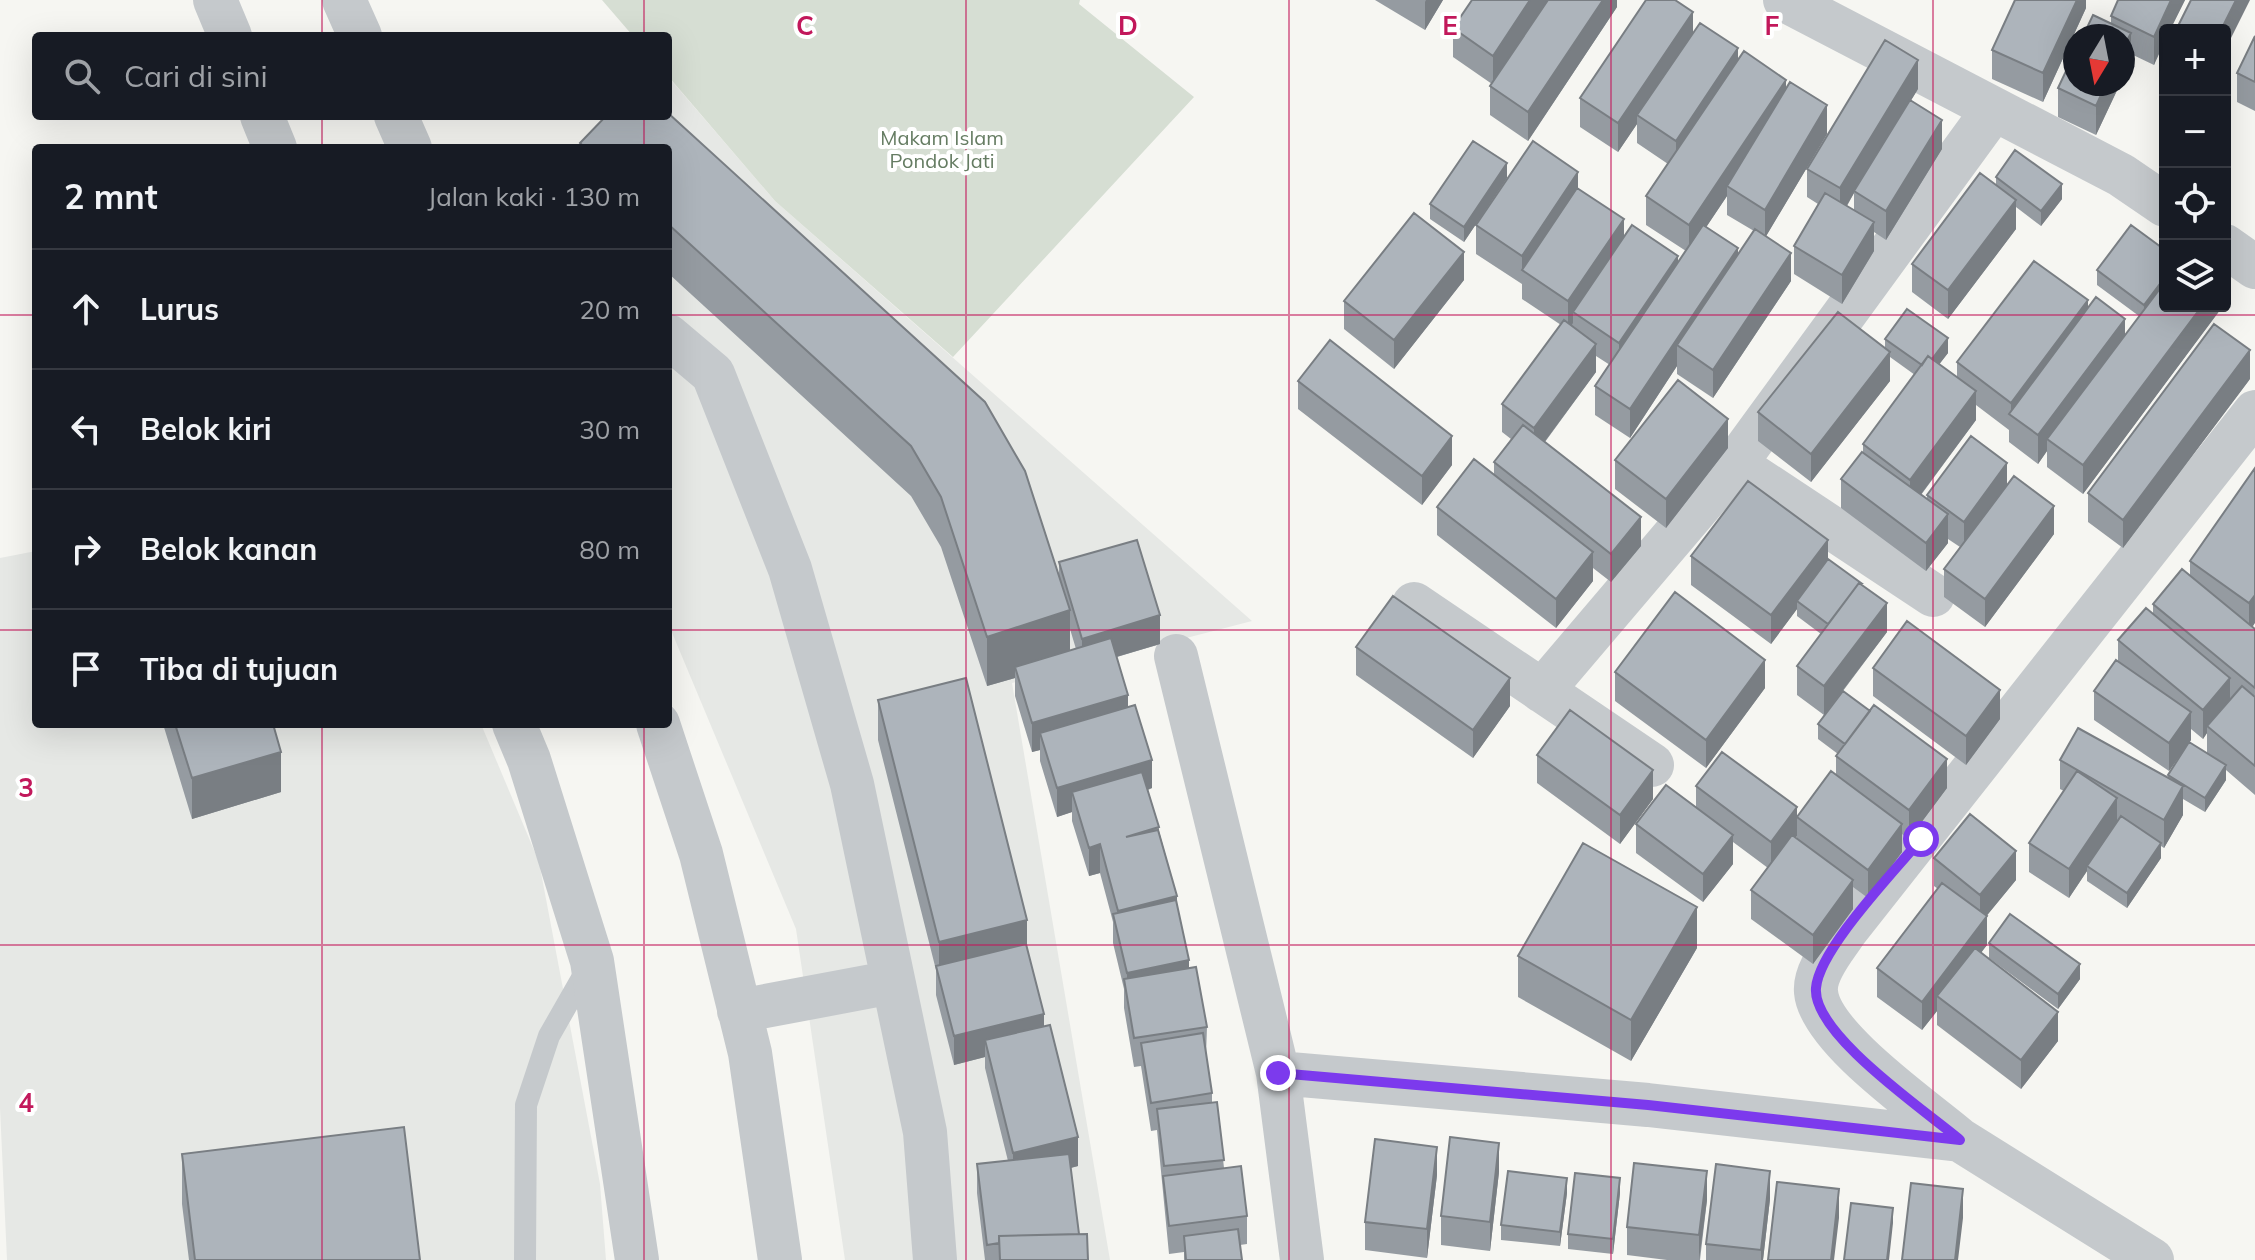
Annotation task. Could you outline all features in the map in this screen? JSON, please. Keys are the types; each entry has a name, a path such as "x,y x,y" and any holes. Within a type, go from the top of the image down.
{"street":[{"path":"215,0 228,32"},
{"path":"344,0 358,32"},
{"path":"1785,0 2121,175 2159,201"},
{"path":"1542,691 1735,464 1994,109"},
{"path":"264,120 273,144"},
{"path":"398,120 408,144"},
{"path":"2231,250 2255,267"},
{"path":"672,339 713,374 790,569 852,784 925,1132 935,1260"},
{"path":"2152,1260 2109,1248 2050,1194 1960,1140 1840,1039 1820,1010 1815,990 1821,970 1845,932 2255,412"},
{"path":"1735,464 1933,595"},
{"path":"1414,604 1652,765"},
{"path":"1176,656 1278,1073 1302,1260"},
{"path":"516,728 529,760 592,961 637,1260"},
{"path":"659,728 701,854 750,1053 780,1260"},
{"path":"739,1011 893,982"},
{"path":"1278,1073 1648,1105 1960,1140"}],"lane":[{"path":"525,1260 526,1105 549,1036 592,961"}],"shaded area":[{"path":"672,81 775,201 1252,621 1012,683 1110,1260 845,1260 796,929 672,633 672,144 580,144 614,120 672,120"},
{"path":"32,552 32,728 483,728 539,862 600,1184 606,1260 7,1260 0,1108 0,558"}],"green space":[{"name":"Makam Islam Pondok Jati","path":"602,0 1080,0 1079,4 1194,97 953,357 775,201 672,81 672,32 630,32"}],"building":[{"path":"1472,0 1530,0 1493,56 1453,28"},
{"path":"1548,0 1603,0 1528,112 1490,86"},
{"path":"1646,0 1675,0 1693,12 1618,123 1580,98"},
{"path":"2015,0 2077,0 2066,24 2063,24 2043,73 1992,50"},
{"path":"2118,0 2171,0 2154,37 2135,28 2135,24 2127,24 2111,16"},
{"path":"2191,0 2236,0 2224,24 2179,24"},
{"path":"2093,15 2112,24 2089,24"},
{"path":"1700,23 1738,48 1676,141 1637,115"},
{"path":"2255,36 2255,82 2237,73"},
{"path":"1885,40 1918,60 1840,188 1807,169"},
{"path":"1744,51 1786,80 1689,225 1646,196"},
{"path":"1790,82 1827,105 1765,210 1727,186"},
{"path":"2075,96 2101,96 2096,106"},
{"path":"1910,100 1942,120 1886,211 1854,191"},
{"path":"672,117 985,402 1025,471 1070,610 987,637 941,497 911,446 672,228 672,144 580,143 602,120 672,120"},
{"path":"1473,141 1507,163 1464,227 1430,204"},
{"path":"1533,141 1578,172 1522,256 1476,225"},
{"path":"2015,150 2062,184 2041,211 1996,177"},
{"path":"1980,173 2016,200 1948,290 1912,264"},
{"path":"1577,188 1624,219 1568,301 1522,270"},
{"path":"1825,193 1874,222 1842,275 1794,246"},
{"path":"1414,213 1464,252 1394,340 1344,301"},
{"path":"1632,225 1678,256 1619,343 1573,312"},
{"path":"1703,225 1738,248 1630,409 1595,386"},
{"path":"2131,225 2159,246 2159,285 2144,305 2097,270"},
{"path":"1755,229 1791,253 1713,370 1677,345"},
{"path":"2034,261 2088,300 2011,403 1957,362"},
{"path":"2159,290 2159,312 2198,312 2083,465 2047,439"},
{"path":"2096,297 2125,319 2038,435 2009,414"},
{"path":"1907,309 1948,338 1932,359 1928,356 1922,365 1885,339"},
{"path":"1838,312 1890,352 1811,454 1758,412"},
{"path":"1564,320 1596,344 1534,428 1502,404"},
{"path":"2214,324 2250,350 2123,520 2088,493"},
{"path":"1330,340 1452,436 1422,476 1298,381"},
{"path":"1928,356 1976,391 1910,480 1863,444"},
{"path":"1678,380 1728,419 1666,499 1615,460"},
{"path":"1523,425 1641,517 1611,554 1494,462"},
{"path":"1971,436 2007,463 1964,522 1927,495"},
{"path":"1862,452 1948,514 1926,543 1841,479"},
{"path":"1474,459 1593,552 1556,599 1437,507"},
{"path":"2255,468 2255,595 2249,603 2190,561"},
{"path":"2014,476 2054,506 1985,599 1944,569"},
{"path":"1748,481 1828,540 1771,615 1691,556"},
{"path":"1137,540 1160,615 1082,639 1059,562"},
{"path":"1828,559 1861,583 1828,624 1797,601"},
{"path":"2182,569 2255,629 2255,688 2153,604"},
{"path":"1859,583 1887,603 1824,686 1797,666"},
{"path":"1675,592 1765,660 1706,740 1615,672"},
{"path":"1393,596 1510,678 1473,730 1356,647"},
{"path":"2146,608 2230,678 2203,710 2118,640"},
{"path":"1907,621 2000,690 1966,736 1873,668"},
{"path":"1111,638 1128,695 1032,723 1015,667"},
{"path":"2116,660 2191,712 2169,743 2094,691"},
{"path":"966,678 1027,920 939,942 878,700"},
{"path":"2242,686 2255,697 2255,766 2207,726"},
{"path":"1843,691 1870,711 1845,744 1818,724"},
{"path":"1135,705 1152,760 1057,788 1040,733"},
{"path":"1874,705 1947,759 1909,810 1836,756"},
{"path":"1570,710 1653,770 1620,815 1537,755"},
{"path":"176,728 274,728 281,752 192,778"},
{"path":"2078,728 2183,786 2164,820 2060,760"},
{"path":"2189,742 2226,765 2205,798 2168,775"},
{"path":"1722,752 1797,807 1771,842 1696,786"},
{"path":"1831,771 1902,824 1868,870 1797,817"},
{"path":"2077,771 2117,798 2069,869 2029,843"},
{"path":"1142,772 1159,827 1126,837 1158,830 1177,896 1118,911 1100,844 1089,848 1072,792"},
{"path":"1666,785 1733,835 1703,874 1636,824"},
{"path":"1970,814 2016,851 1980,895 1934,858"},
{"path":"2121,816 2161,843 2127,893 2087,866"},
{"path":"1792,835 1853,880 1813,935 1751,890"},
{"path":"1583,843 1697,907 1631,1020 1518,956"},
{"path":"1942,883 1987,916 1922,1002 1877,968"},
{"path":"1176,900 1189,960 1127,973 1113,914"},
{"path":"2010,914 2080,964 2058,994 1989,943"},
{"path":"1026,944 1044,1014 954,1036 936,966"},
{"path":"1975,948 2058,1012 2021,1060 1937,996"},
{"path":"1196,967 1207,1027 1134,1038 1124,979"},
{"path":"1050,1025 1078,1137 1013,1153 985,1040"},
{"path":"1203,1033 1212,1093 1151,1103 1141,1043"},
{"path":"1217,1102 1224,1160 1164,1166 1157,1109"},
{"path":"404,1127 420,1260 195,1260 182,1154"},
{"path":"1450,1137 1499,1143 1490,1222 1441,1216"},
{"path":"1375,1139 1437,1147 1427,1229 1365,1222"},
{"path":"1069,1154 1079,1234 999,1236 999,1243 987,1245 977,1164"},
{"path":"1634,1163 1707,1171 1699,1235 1627,1227"},
{"path":"1716,1164 1770,1171 1761,1250 1706,1244"},
{"path":"1241,1166 1247,1216 1169,1226 1163,1176"},
{"path":"1508,1171 1567,1178 1560,1232 1501,1225"},
{"path":"1575,1173 1620,1178 1613,1239 1568,1234"},
{"path":"1777,1182 1839,1189 1831,1260 1768,1260"},
{"path":"1911,1183 1963,1189 1955,1260 1902,1260"},
{"path":"1851,1203 1893,1208 1887,1260 1844,1260"},
{"path":"1238,1229 1242,1260 1186,1260 1184,1236"},
{"path":"1087,1234 1088,1260 1000,1260 999,1236"}],"route":[{"path":"1278,1073 1648,1105 1960,1140 1840,1039 1820,1010 1815,990 1821,970 1845,932 1921,839"}]}
